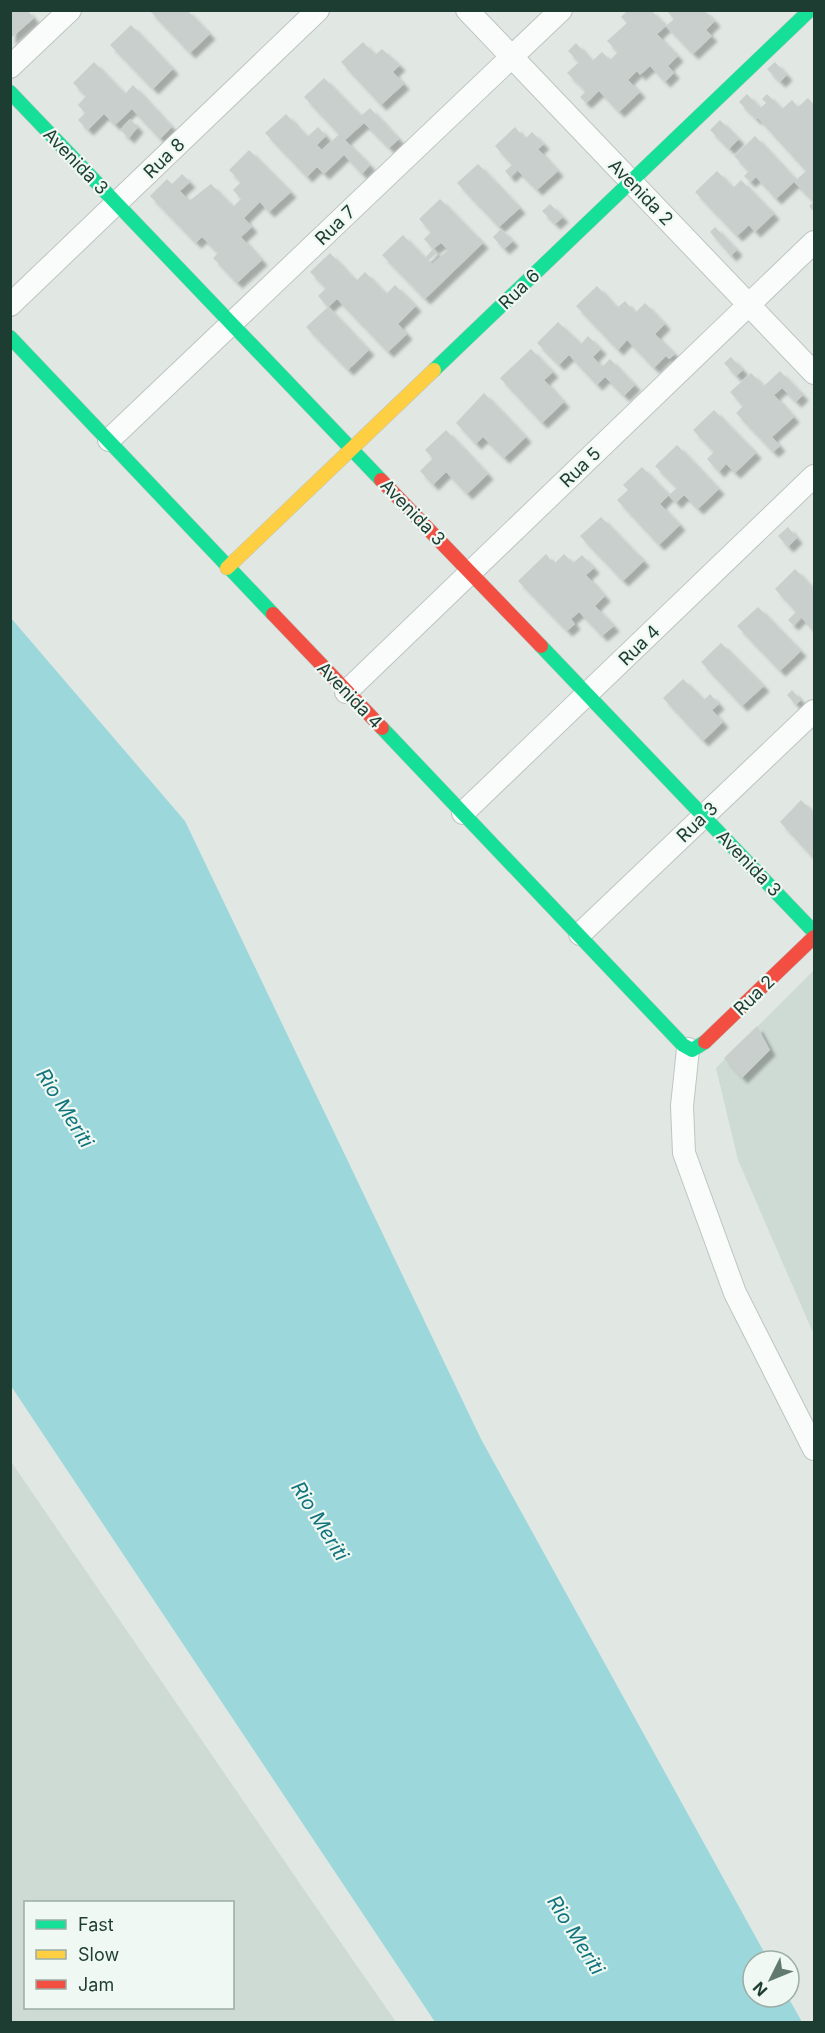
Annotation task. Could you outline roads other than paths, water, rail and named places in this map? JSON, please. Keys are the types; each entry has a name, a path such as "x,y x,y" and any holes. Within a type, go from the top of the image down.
{"street":[{"path":"10,67 70,10"},
{"name":"Rua 8","path":"10,305 318,10"},
{"name":"Avenida 2","path":"467,10 814,373"},
{"name":"Rua 7","path":"109,440 561,10"},
{"name":"Rua 6","path":"227,568 810,10"},
{"name":"Avenida 3","path":"10,92 814,932"},
{"name":"Rua 5","path":"346,692 814,242"},
{"name":"Avenida 4","path":"10,337 227,568 690,1049"},
{"name":"Rua 4","path":"463,813 814,476"},
{"name":"Rua 3","path":"580,934 814,711"},
{"name":"Rua 2","path":"690,1049 699,1048 814,937"},
{"path":"690,1049 682,1106 684,1153 735,1293 814,1449"}],"water":[{"name":"Rio Meriti","path":"11,618 185,821 481,1439 762,1949 741,1949 741,2009 795,2009 802,2022 435,2022 11,1386"}]}
